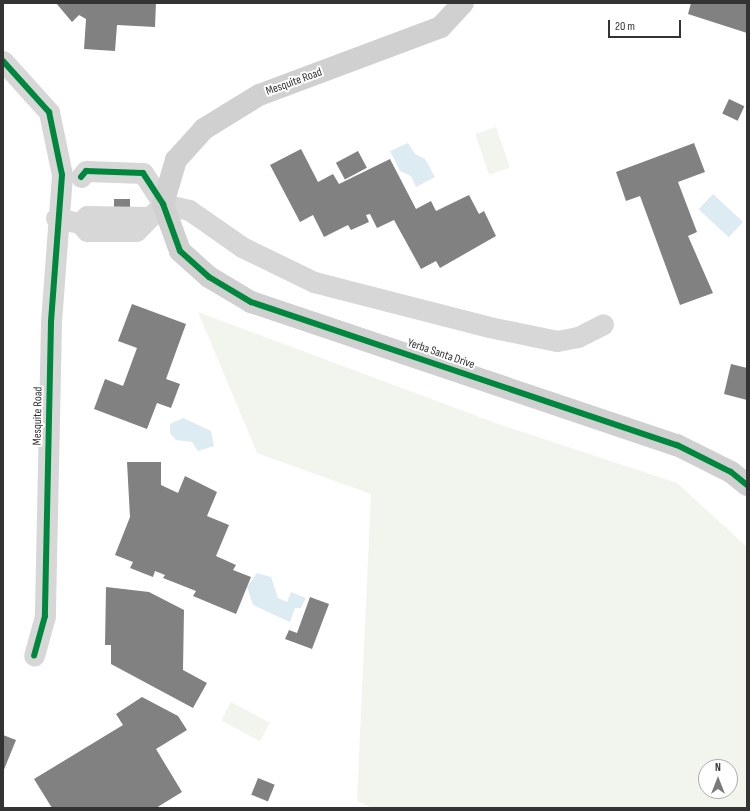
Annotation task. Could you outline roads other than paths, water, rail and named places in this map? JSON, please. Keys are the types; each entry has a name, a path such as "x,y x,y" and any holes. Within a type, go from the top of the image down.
{"street":[{"name":"Mesquite Road","path":"156,210 176,160 204,129 259,95 441,27 463,3"},
{"path":"3,61 49,112 71,176 86,171 143,173 149,186 156,210"},
{"name":"Mesquite Road","path":"34,656 46,616 56,218 71,176"},
{"path":"56,218 80,223 87,216 156,210 188,210 242,247 314,282 489,327 557,341 578,337 603,324"},
{"name":"Yerba Santa Drive","path":"156,210 180,251 209,277 251,302 677,445 747,485"}]}
